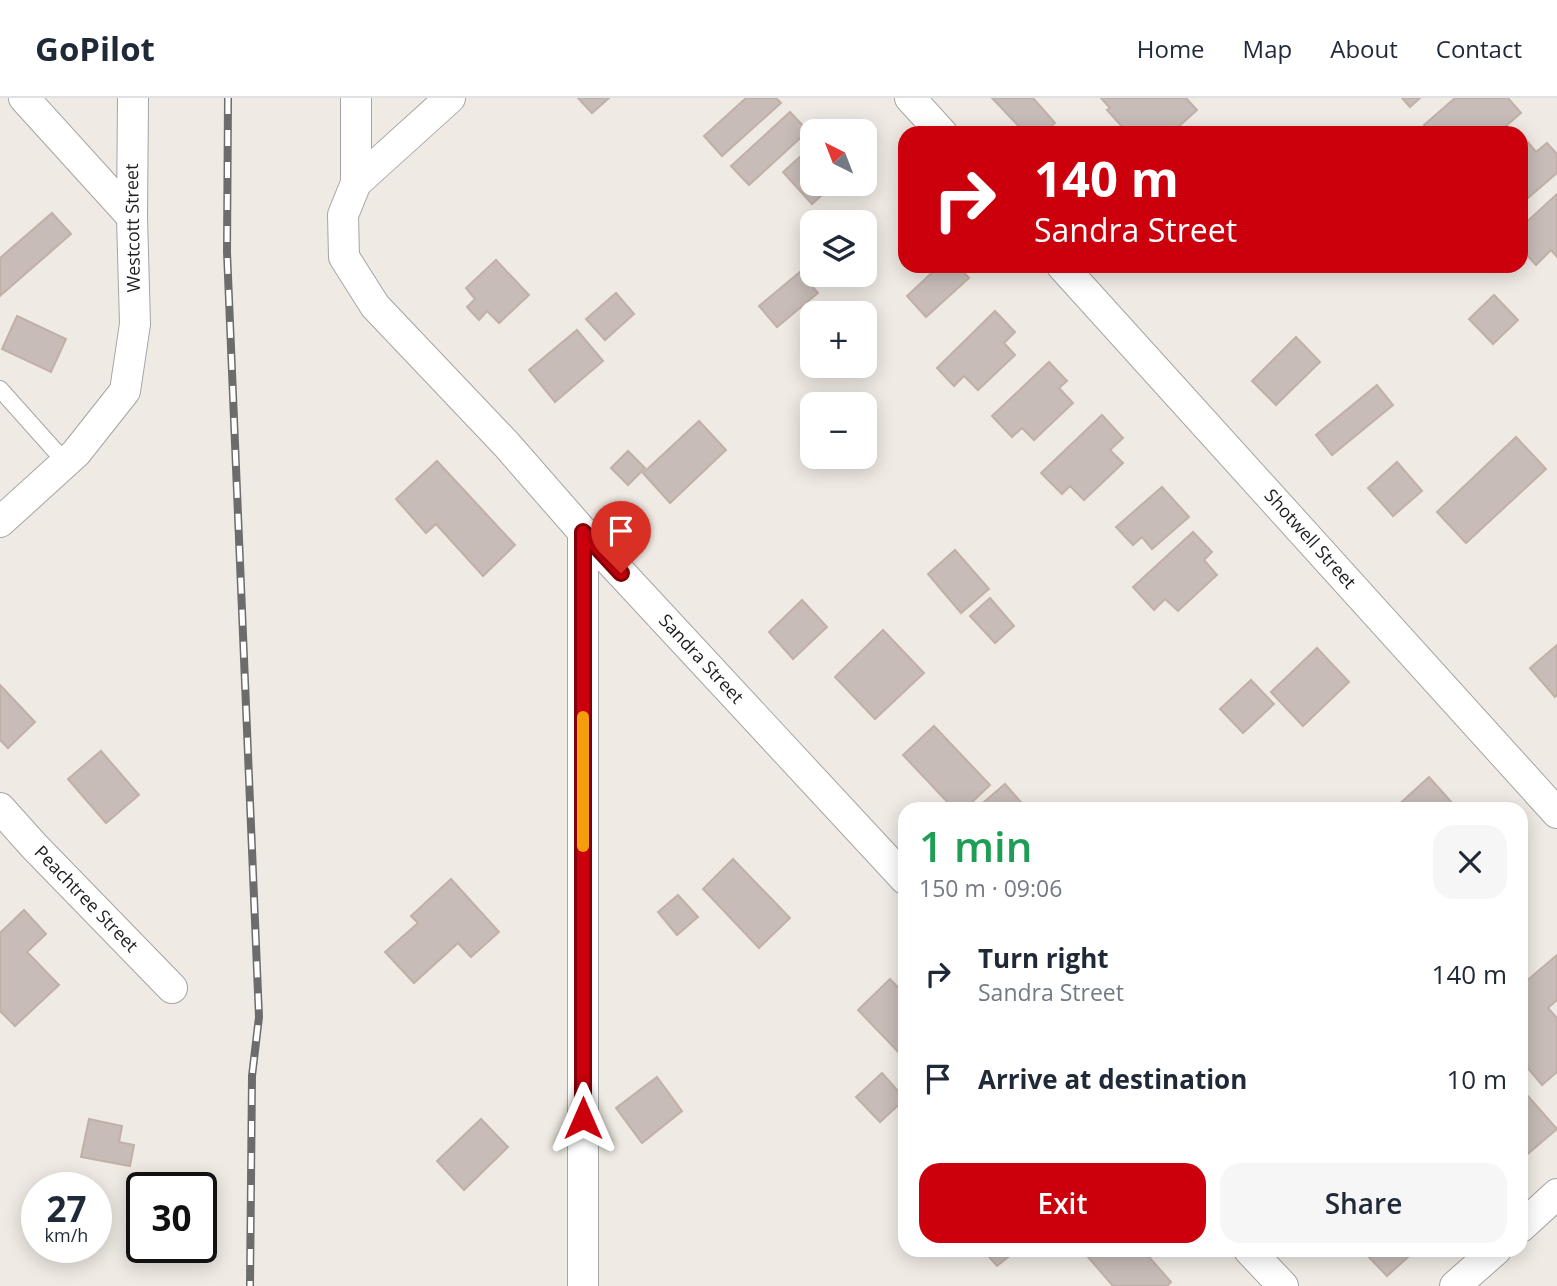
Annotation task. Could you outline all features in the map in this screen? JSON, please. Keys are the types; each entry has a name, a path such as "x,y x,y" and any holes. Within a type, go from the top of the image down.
{"street":[{"path":"24,98 132,217"},
{"name":"Westcott Street","path":"0,522 76,453 125,391 135,324 132,217 134,98"},
{"path":"356,98 356,183"},
{"path":"356,183 450,98"},
{"path":"911,98 936,126"},
{"name":"Sandra Street","path":"356,183 343,215 344,257 375,306 507,445 583,532 898,870"},
{"name":"Shotwell Street","path":"1068,273 1557,813"},
{"path":"583,532 583,1286"},
{"name":"Peachtree Street","path":"0,808 172,988"},
{"path":"1528,1221 1557,1194"},
{"path":"1256,1257 1283,1286"},
{"path":"1455,1286 1488,1257"}],"lane":[{"path":"0,389 66,463"}],"building":[{"path":"578,98 609,98 592,113"},
{"path":"746,98 776,98 781,103 722,156 704,136"},
{"path":"992,98 1033,98 1055,123 1052,126 1018,126"},
{"path":"1101,98 1186,98 1197,110 1179,126 1121,126 1107,110 1110,108"},
{"path":"1402,98 1420,98 1410,107"},
{"path":"1455,98 1508,98 1521,113 1506,126 1424,125"},
{"path":"790,112 800,123 800,138 749,185 731,166"},
{"path":"1528,142 1536,152 1547,143 1557,154 1557,173 1528,198"},
{"path":"800,157 800,191 783,172"},
{"path":"1557,194 1557,257 1551,250 1536,265 1528,256 1528,221"},
{"path":"805,196 821,196 812,204"},
{"path":"52,213 71,234 0,296 0,258"},
{"path":"496,260 529,295 499,323 487,311 479,320 467,307 475,299 466,288"},
{"path":"800,272 800,287 813,287 818,293 808,301 800,301 800,308 777,327 759,306"},
{"path":"932,273 964,273 969,278 926,317 907,296"},
{"path":"616,293 634,314 605,340 586,319"},
{"path":"1494,295 1518,320 1493,344 1469,319"},
{"path":"995,311 1015,332 1004,343 1015,355 978,390 964,376 954,386 937,368"},
{"path":"17,316 66,339 51,372 2,349"},
{"path":"577,330 603,361 555,402 529,370"},
{"path":"1296,337 1320,362 1276,405 1252,381"},
{"path":"1049,362 1067,381 1059,388 1073,403 1034,440 1022,428 1012,437 992,416"},
{"path":"1377,385 1393,405 1332,455 1316,435"},
{"path":"1102,415 1123,438 1110,450 1123,463 1084,500 1070,486 1062,494 1041,473"},
{"path":"699,421 726,450 670,503 643,473"},
{"path":"1516,437 1546,469 1466,543 1437,512"},
{"path":"628,451 645,468 628,485 611,468"},
{"path":"437,461 515,545 483,576 436,524 426,533 396,499"},
{"path":"1397,462 1422,491 1393,516 1368,488"},
{"path":"1162,487 1189,517 1152,549 1142,537 1133,545 1116,527"},
{"path":"1193,532 1212,552 1204,560 1217,575 1178,611 1165,599 1154,610 1133,587"},
{"path":"955,550 989,589 961,613 928,574"},
{"path":"990,598 1014,626 995,643 970,616"},
{"path":"802,600 827,627 793,659 769,632"},
{"path":"883,630 924,673 875,719 835,677"},
{"path":"1557,645 1557,695 1555,697 1530,668"},
{"path":"1317,648 1349,682 1303,726 1271,692"},
{"path":"1251,680 1274,704 1243,733 1220,709"},
{"path":"0,685 35,722 8,748 0,740"},
{"path":"934,726 990,785 972,802 947,802 903,755"},
{"path":"101,751 139,795 106,823 68,779"},
{"path":"1429,777 1451,802 1402,802"},
{"path":"1005,784 1021,802 984,802"},
{"path":"733,859 790,918 759,948 703,889"},
{"path":"451,879 499,932 471,957 458,943 414,983 385,952 418,923 411,916"},
{"path":"678,895 698,917 677,935 658,912"},
{"path":"24,910 46,934 27,952 59,985 15,1026 0,1011 0,933"},
{"path":"1557,955 1557,1000 1548,1008 1557,1018 1557,1072 1542,1085 1528,1068 1528,980"},
{"path":"890,979 898,988 898,1052 858,1010"},
{"path":"882,1073 898,1091 898,1105 880,1122 856,1097"},
{"path":"657,1077 682,1111 642,1143 616,1108"},
{"path":"1528,1096 1557,1129 1528,1154"},
{"path":"89,1119 122,1126 119,1142 134,1145 130,1166 81,1157"},
{"path":"481,1119 508,1147 464,1190 437,1161"},
{"path":"989,1257 1008,1257 997,1266"},
{"path":"1088,1257 1149,1257 1171,1282 1167,1286 1113,1286"},
{"path":"1369,1257 1408,1257 1387,1276"}],"railway":[{"path":"228,98 227,252 259,1017 252,1076 250,1286"}],"slow traffic":[{"path":"583,717 583,846"}],"route":[{"path":"583,1118 583,532 621,573"}]}
